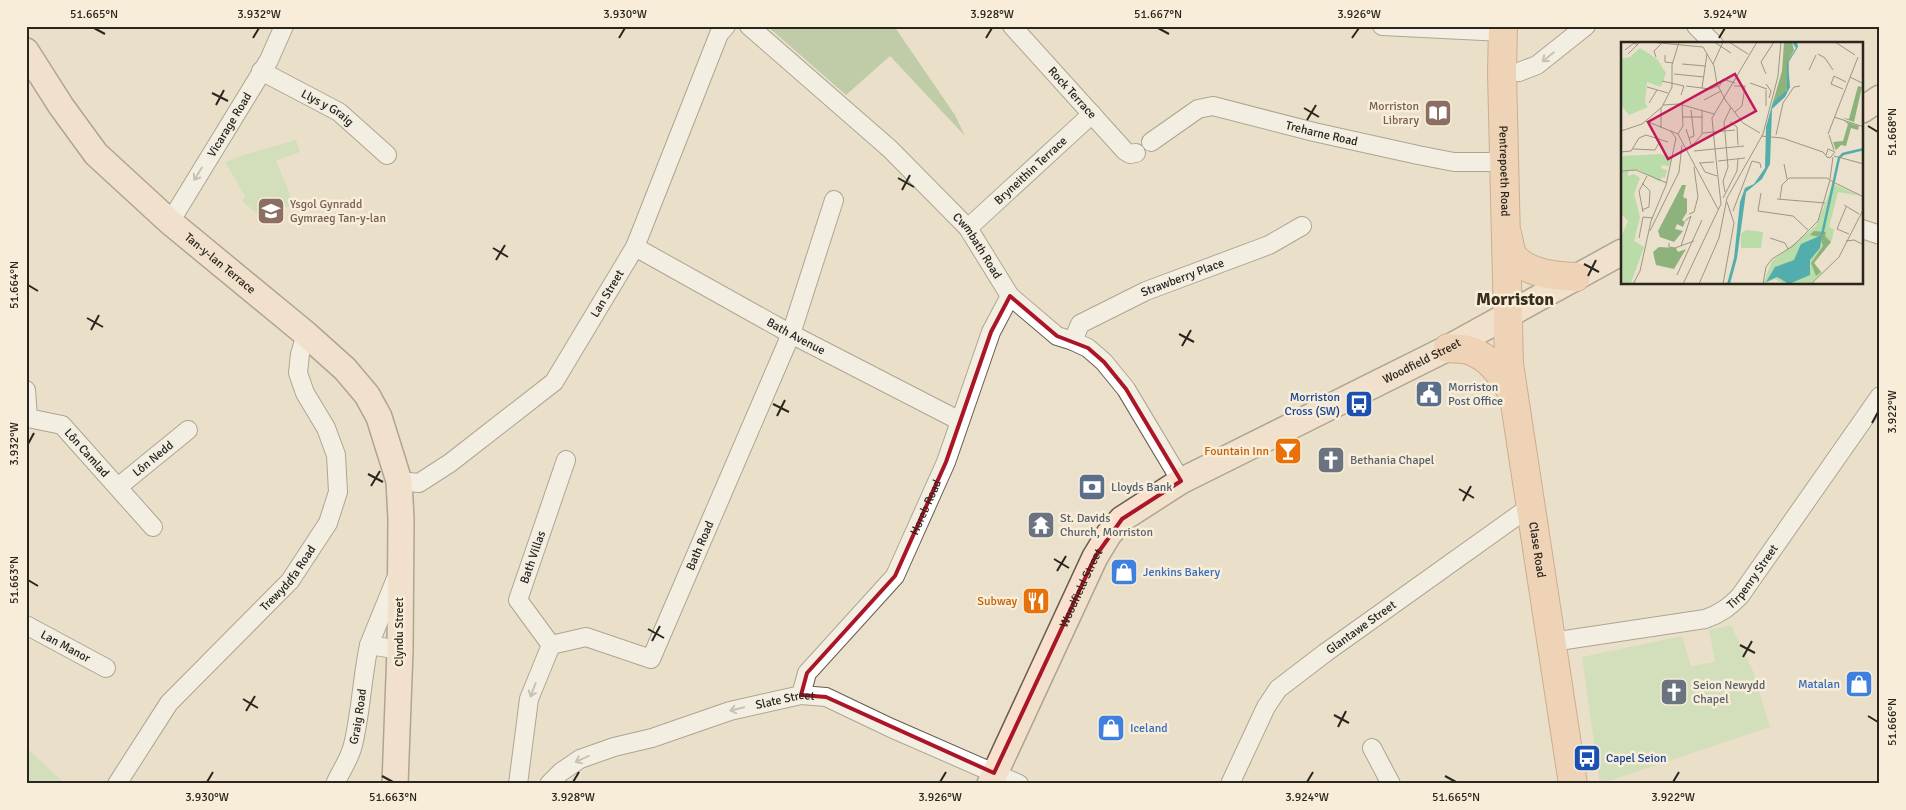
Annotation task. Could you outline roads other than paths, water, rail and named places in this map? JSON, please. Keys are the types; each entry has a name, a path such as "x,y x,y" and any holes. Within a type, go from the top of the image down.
{"main road":[{"name":"Pentrepoeth Road","path":"1503,29 1502,73 1507,316"},
{"path":"1505,228 1513,256 1531,269 1553,275 1576,278"},
{"name":"Clase Road","path":"1507,316 1509,364 1573,784"},
{"path":"1448,348 1470,350 1486,358 1503,376 1515,399"}],"street":[{"name":"Vicarage Road","path":"170,222 261,71 284,26"},
{"name":"Lan Street","path":"399,481 419,483 450,463 554,382 635,247 719,34 726,26"},
{"name":"Cwmbath Road","path":"748,26 890,149 968,228 1010,296 1057,336 1088,348 1104,362 1126,389 1181,481"},
{"name":"Rock Terrace","path":"1012,26 1126,151 1130,154 1136,153"},
{"path":"1382,26 1503,29"},
{"path":"1502,73 1519,72 1537,65 1586,26"},
{"path":"1696,26 1712,42"},
{"name":"Tan-y-lan Terrace","path":"26,51 61,106 96,154 170,222 306,334 345,369 367,395 379,417 399,481"},
{"name":"Llys y Graig","path":"261,71 339,112 387,155"},
{"path":"1864,109 1880,98"},
{"name":"Treharne Road","path":"1151,142 1198,109 1213,106 1314,132 1454,162 1504,162"},
{"name":"Bryneithin Terrace","path":"968,228 1092,114"},
{"name":"Bath Road","path":"550,645 586,636 651,659 791,334 834,200"},
{"name":"Strawberry Place","path":"1073,341 1080,324 1146,291 1269,245 1302,226"},
{"path":"1864,230 1880,235"},
{"name":"Bath Avenue","path":"635,247 791,334 960,421"},
{"name":"Woodfield Street","path":"992,778 1095,557 1109,534 1122,519 1181,481 1448,348 1621,253"},
{"name":"Horeb Road","path":"802,696 807,673 895,576 946,462 991,332 1010,296"},
{"name":"Trewyddfa Road","path":"117,784 169,703 290,581 328,523 338,492 336,456 326,428 305,393 298,373 300,354 306,334"},
{"name":"Lôn Camlad","path":"26,390 27,418 62,425 154,527"},
{"name":"Tirpenry Street","path":"1552,642 1705,619 1718,614 1730,606 1740,596 1880,396"},
{"name":"Lôn Nedd","path":"118,487 188,430"},
{"name":"Bath Villas","path":"550,645 518,600 566,460"},
{"name":"Clyndu Street","path":"395,784 400,650 399,481"},
{"name":"Glantawe Street","path":"1230,784 1266,707 1278,690 1325,653 1531,506"},
{"name":"Graig Road","path":"335,784 353,747 369,645 399,572"},
{"name":"Lan Manor","path":"26,625 106,668"},
{"path":"369,645 400,650"},
{"path":"518,784 529,698 550,645"},
{"name":"Slate Street","path":"549,784 561,772 580,759 614,747 652,738 730,711 802,696 826,697 992,778 1019,784"},
{"path":"1372,748 1391,784"}],"place":[{"name":"Morriston Library","path":"1438,113"},
{"name":"Ysgol Gynradd Gymraeg Tan-y-lan","path":"271,211"},
{"name":"Morriston Post Office","path":"1429,394"},
{"name":"Morriston Cross (SW)","path":"1359,404"},
{"name":"Fountain Inn","path":"1288,451"},
{"name":"Bethania Chapel","path":"1331,460"},
{"name":"Lloyds Bank","path":"1092,487"},
{"name":"St. Davids Church, Morriston","path":"1041,525"},
{"name":"Jenkins Bakery","path":"1124,572"},
{"name":"Subway","path":"1036,601"},
{"name":"Matalan","path":"1859,684"},
{"name":"Seion Newydd Chapel","path":"1674,692"},
{"name":"Iceland","path":"1111,728"},
{"name":"Capel Seion","path":"1587,758"}],"district":[{"name":"Morriston","path":"1515,299"}]}
